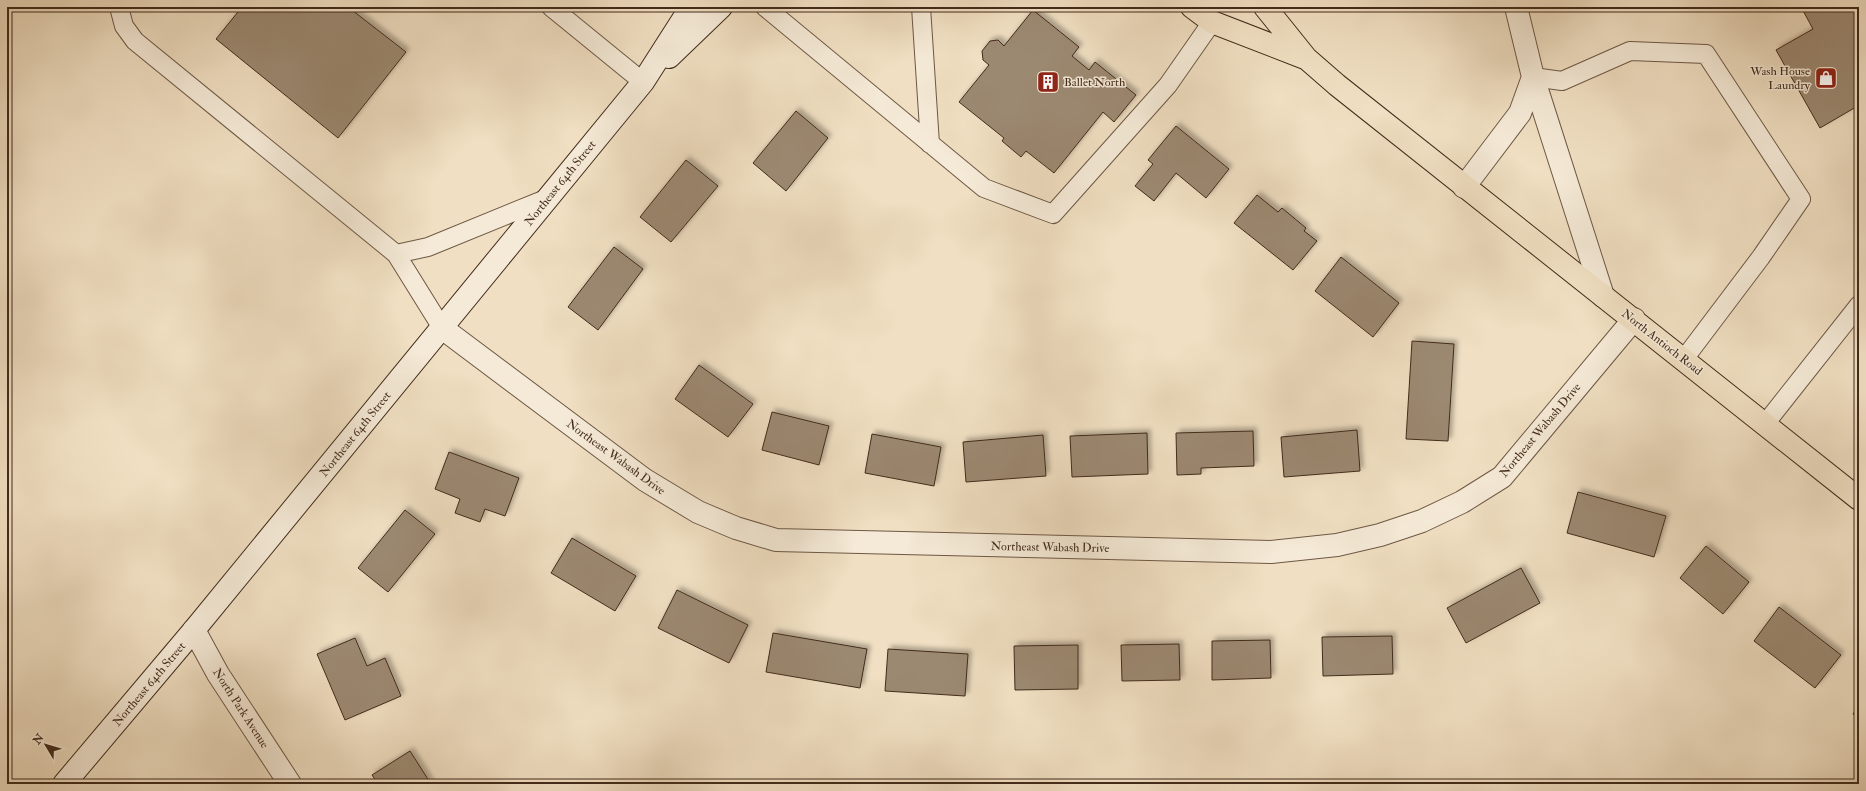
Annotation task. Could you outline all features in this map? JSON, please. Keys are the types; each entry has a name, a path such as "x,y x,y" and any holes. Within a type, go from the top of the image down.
{"main road":[{"path":"1192,7 1212,22 1306,58"},
{"path":"1266,7 1306,58"},
{"name":"North Antioch Road","path":"1306,58 1464,187 1634,319 1859,499"}],"street":[{"name":"Northeast 64th Street","path":"64,784 194,630 643,82 691,7"},
{"name":"Northeast 64th Street","path":"643,82 721,7"},
{"path":"1516,7 1533,77 1603,296"},
{"path":"1464,187 1520,113 1533,77"},
{"name":"Northeast Wabash Drive","path":"442,328 645,480 698,512 736,528 776,540 1271,552 1337,545 1380,535 1422,521 1462,502 1502,477 1634,319"},
{"name":"North Park Avenue","path":"194,630 218,674 290,784"}],"lane":[{"path":"119,7 124,26 135,42 396,254 442,328"},
{"path":"552,7 643,82"},
{"path":"765,7 984,188 1053,214 1168,85 1212,22"},
{"path":"921,7 930,144"},
{"path":"1533,77 1562,81 1630,51 1706,54 1801,199 1761,257 1684,359"},
{"path":"396,254 428,247 548,198"},
{"path":"1765,424 1859,305"}],"building":[{"path":"242,7 348,7 406,52 338,138 216,39"},
{"name":"Wash House Laundry","path":"1801,7 1853,7 1859,18 1859,113 1856,107 1820,128 1776,50 1813,29"},
{"name":"Ballet North","path":"1033,10 1079,47 1072,56 1089,70 1095,62 1136,95 1114,122 1103,112 1054,173 1026,151 1021,157 1002,141 1004,138 959,102 989,65 983,60 982,51 990,41 998,40 1004,46"},
{"path":"796,111 828,138 786,191 753,163"},
{"path":"1176,126 1229,169 1206,198 1176,173 1154,201 1135,186 1153,164 1148,160"},
{"path":"686,160 718,186 671,242 640,217"},
{"path":"1257,195 1278,212 1282,208 1306,228 1304,231 1317,241 1293,270 1234,223"},
{"path":"614,247 643,269 598,330 568,307"},
{"path":"1341,257 1399,303 1373,337 1315,291"},
{"path":"1412,341 1454,344 1448,441 1406,439"},
{"path":"699,365 753,404 728,437 675,399"},
{"path":"772,412 829,426 819,465 762,450"},
{"path":"1357,430 1360,471 1284,477 1281,437"},
{"path":"1253,431 1254,466 1201,468 1201,474 1177,475 1176,433"},
{"path":"1147,433 1148,474 1072,477 1070,436"},
{"path":"872,434 941,447 934,486 865,473"},
{"path":"1043,435 1046,476 966,482 963,442"},
{"path":"449,452 519,478 505,516 485,509 480,522 455,513 460,499 435,489"},
{"path":"1578,492 1666,516 1654,557 1567,533"},
{"path":"405,510 435,534 388,592 358,568"},
{"path":"572,538 636,576 615,611 551,573"},
{"path":"1706,546 1749,582 1723,614 1680,578"},
{"path":"1521,568 1540,603 1466,643 1447,608"},
{"path":"677,590 748,625 729,663 658,628"},
{"path":"1779,607 1841,655 1815,688 1754,641"},
{"path":"773,633 867,649 860,688 766,672"},
{"path":"1392,636 1393,674 1323,676 1322,637"},
{"path":"355,638 367,666 385,658 401,696 345,720 317,654"},
{"path":"1270,640 1271,678 1212,680 1212,641"},
{"path":"1179,644 1180,680 1122,681 1121,645"},
{"path":"1078,645 1078,689 1015,690 1014,646"},
{"path":"888,649 968,654 965,696 885,691"},
{"path":"1859,706 1859,718 1853,714"},
{"path":"410,751 431,784 378,784 372,775"}],"place":[{"name":"Wash House Laundry","path":"1826,78"},
{"name":"Ballet North","path":"1048,82"}]}
